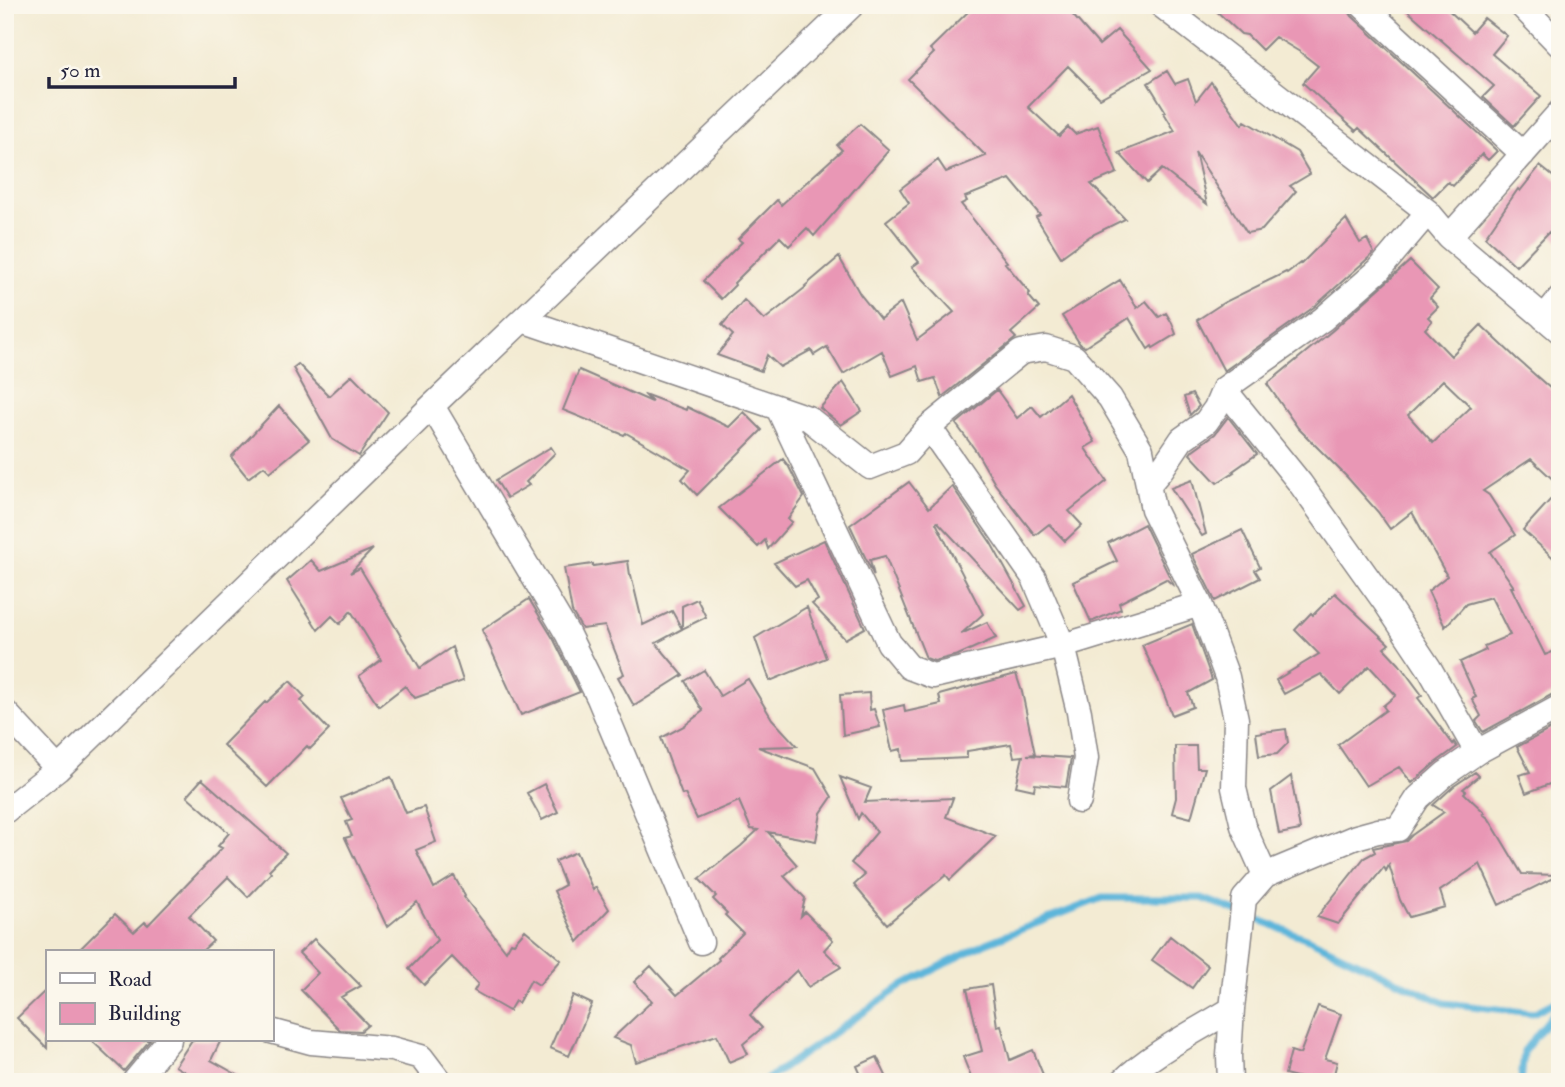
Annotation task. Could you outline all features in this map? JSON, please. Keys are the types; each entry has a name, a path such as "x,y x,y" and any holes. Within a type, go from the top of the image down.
{"street":[{"path":"5,811 58,769 432,406 852,5"},
{"path":"1161,5 1428,212 1449,237 1552,325 1560,298"},
{"path":"1362,5 1523,154"},
{"path":"1521,5 1560,46"},
{"path":"1449,237 1560,112"},
{"path":"1149,484 1182,439 1206,422 1224,389 1333,311 1379,270 1428,212"},
{"path":"522,320 808,418 870,467 906,453 929,427 1021,352 1046,348 1074,357 1110,398 1141,450 1153,509 1200,604 1227,677 1236,719 1234,788 1243,826 1265,874"},
{"path":"1224,389 1300,483 1387,605 1429,668 1477,752"},
{"path":"432,406 567,633 599,698 701,942"},
{"path":"778,408 889,643 909,667 933,676 1063,646 1200,604"},
{"path":"929,427 1034,578 1063,646 1079,712 1086,758 1079,801"},
{"path":"1230,1082 1232,1009 1244,899 1265,874 1356,837 1398,829 1418,798 1445,774 1477,752 1560,706"},
{"path":"5,712 58,769"},
{"path":"1122,1082 1158,1055 1232,1009"},
{"path":"273,1032 311,1042 392,1049 421,1057 440,1082"},
{"path":"140,1080 168,1042"}],"building":[{"path":"975,5 1064,5 1099,45 1117,30 1152,69 1100,98 1068,66 1028,107 1059,136 1068,127 1075,134 1098,126 1117,173 1091,184 1125,219 1090,236 1061,257 1036,217 1040,215 1010,179 965,197 967,201 961,204 1039,308 1011,333 1016,338 942,397 935,378 922,382 917,366 892,376 882,351 843,374 827,347 814,355 811,350 780,367 767,355 761,371 717,355 733,335 722,325 744,300 764,320 839,257 860,294 880,319 901,303 917,340 954,312 912,267 919,262 886,221 909,203 900,189 938,160 946,172 986,156 908,79 934,53 930,49"},
{"path":"1210,5 1348,5 1352,16 1497,151 1488,160 1482,154 1453,186 1448,182 1433,197 1359,128 1356,131 1303,83 1318,66 1275,37 1262,50"},
{"path":"1401,5 1443,5 1472,32 1484,18 1507,36 1492,54 1541,96 1514,126 1483,97 1494,86"},
{"path":"1167,71 1175,84 1188,79 1196,101 1211,82 1242,125 1245,121 1297,152 1310,174 1290,186 1296,191 1262,230 1247,233 1195,152 1207,204 1162,169 1147,183 1119,153 1175,131 1148,83"},
{"path":"860,124 889,150 814,236 807,228 789,246 780,237 721,299 703,281 742,242 738,239 777,200 781,205 842,150 837,145"},
{"path":"1540,166 1560,182 1560,242 1549,232 1516,266 1485,237 1518,189 1520,191"},
{"path":"1346,219 1360,243 1367,239 1374,253 1314,307 1224,371 1197,320 1223,303 1301,264"},
{"path":"1410,261 1438,289 1430,298 1438,307 1428,317 1432,321 1425,329 1451,356 1481,325 1560,397 1560,486 1531,459 1483,491 1489,495 1515,535 1490,552 1514,587 1511,587 1545,655 1560,649 1560,692 1483,732 1476,721 1481,716 1472,699 1476,697 1460,662 1486,650 1484,646 1510,635 1491,597 1466,604 1445,627 1428,591 1447,576 1412,512 1390,529 1347,477 1298,428 1267,384","holes":["1443,380 1471,407 1433,443 1408,415"]},
{"path":"1120,280 1137,308 1146,301 1159,317 1166,313 1176,334 1148,349 1129,318 1085,347 1080,344 1062,316"},
{"path":"298,364 329,396 352,375 388,412 359,456 332,439 293,368"},
{"path":"579,370 652,402 644,394 686,410 687,407 729,427 744,412 762,430 697,495 682,479 690,470 626,433 624,435 563,410"},
{"path":"843,382 862,411 841,425 820,408"},
{"path":"997,390 1017,418 1032,406 1041,417 1068,394 1095,442 1085,448 1107,481 1069,511 1082,525 1065,541 1049,524 1035,535 995,484 956,424"},
{"path":"1192,394 1199,406 1190,415 1184,397"},
{"path":"279,406 309,440 270,472 264,466 248,478 231,457"},
{"path":"1228,417 1257,454 1217,483 1190,454 1215,434"},
{"path":"551,447 555,453 526,482 529,485 507,498 496,480"},
{"path":"783,459 804,497 788,519 792,522 768,549 765,540 758,547 719,508"},
{"path":"1192,480 1206,534 1202,536 1171,488"},
{"path":"909,482 929,508 952,486 991,543 1026,606 1020,610 938,522 936,523 983,614 961,634 987,622 996,638 958,655 934,661 926,658 885,556 870,560 874,576 850,525"},
{"path":"1560,489 1560,564 1523,530"},
{"path":"1144,524 1174,586 1166,579 1119,603 1121,609 1091,622 1073,582 1117,561 1108,543"},
{"path":"1242,530 1260,567 1255,570 1260,578 1215,601 1192,554"},
{"path":"824,540 865,628 845,639 812,604 818,600 807,580 795,586 774,563"},
{"path":"373,549 350,573 360,568 420,668 452,647 463,681 415,698 405,686 379,706 359,676 381,660 351,611 340,624 332,616 318,630 287,581 311,560 321,571"},
{"path":"628,561 643,625 672,611 682,629 656,643 683,675 634,706 618,677 624,674 605,626 582,629 572,612 564,568"},
{"path":"1335,593 1389,644 1384,648 1422,695 1418,698 1457,747 1412,783 1399,767 1366,786 1338,745 1386,710 1383,706 1396,695 1369,666 1340,694 1321,674 1284,694 1276,680 1319,654 1295,630"},
{"path":"529,599 554,640 580,692 521,715 482,630"},
{"path":"697,599 706,617 682,629 682,606"},
{"path":"807,607 826,658 770,681 755,638"},
{"path":"1192,624 1212,680 1188,693 1193,707 1172,715 1142,645"},
{"path":"704,670 720,696 748,679 772,719 797,746 758,747 815,768 832,797 821,813 816,841 768,832 797,865 784,876 805,898 801,916 805,912 833,940 824,950 841,967 808,987 797,970 750,1015 762,1028 743,1044 748,1054 729,1062 717,1035 636,1062 631,1045 613,1038 652,1001 634,982 651,966 677,995 719,960 743,933 725,915 727,913 713,899 716,896 699,879 758,830 751,829 739,801 697,819 685,794 682,795 661,738 684,726 703,711 685,681"},
{"path":"1016,674 1035,754 1027,755 1071,758 1066,787 1035,784 1034,790 1016,786 1023,756 1014,757 1011,744 967,751 967,758 902,761 901,749 892,751 883,710 904,705 905,712 941,704 939,695"},
{"path":"290,681 305,697 301,701 329,730 310,749 307,746 267,787 223,745"},
{"path":"869,693 870,710 874,709 880,727 843,735 840,695"},
{"path":"1560,724 1560,753 1554,756 1557,763 1560,762 1560,780 1526,793 1519,775 1530,772 1517,747"},
{"path":"1286,729 1288,743 1277,754 1259,756 1256,733"},
{"path":"1175,746 1196,746 1197,768 1205,768 1191,818 1172,813 1176,798"},
{"path":"1475,772 1479,776 1463,789 1466,791 1464,793 1485,813 1483,814 1489,819 1522,874 1559,875 1499,905 1480,864 1440,891 1445,907 1409,917 1400,900 1389,865 1386,871 1384,867 1338,924 1317,917 1364,858 1375,852 1373,848 1406,841 1444,812 1433,805"},
{"path":"1291,776 1300,830 1279,834 1271,791"},
{"path":"391,777 406,813 424,807 436,842 416,850 434,888 454,876 464,897 506,951 511,942 514,943 525,930 561,960 539,985 531,980 518,1003 515,1001 509,1011 474,991 478,984 452,957 424,985 409,969 437,940 417,902 387,927 345,838 352,836 346,822 352,820 341,798"},
{"path":"840,777 871,788 865,802 953,798 946,817 996,836 950,880 946,875 887,924 854,885 865,875 851,863 877,832 861,813 858,819"},
{"path":"202,779 286,853 248,897 228,877 189,916 213,941 203,950 79,950 115,914 134,932 145,922 148,925 222,848 218,846 229,833 187,796"},
{"path":"544,784 558,812 542,820 527,793"},
{"path":"576,852 593,890 596,887 609,909 578,942 554,891 565,885 555,861"},
{"path":"1170,936 1208,966 1192,988 1152,960"},
{"path":"314,939 361,986 341,997 368,1025 361,1031 340,1030 301,990 318,973 299,953"},
{"path":"991,985 997,1026 1001,1025 1010,1060 1033,1050 1046,1082 961,1082 971,1077 963,1057 982,1051 967,989"},
{"path":"46,990 47,1048 17,1018"},
{"path":"573,995 592,1004 569,1056 550,1048"},
{"path":"1318,1006 1341,1014 1325,1059 1337,1062 1332,1082 1316,1082 1285,1074 1291,1051 1300,1054"},
{"path":"93,1042 148,1042 124,1071"},
{"path":"191,1042 220,1042 211,1060 250,1082 202,1082 175,1066"},
{"path":"877,1057 889,1082 864,1082 857,1066"}],"waterway":[{"path":"763,1082 900,987 986,943 1102,898 1202,898 1311,940 1444,1003 1533,1013 1560,999"},
{"path":"1521,1082 1524,1051 1560,1005"}]}
